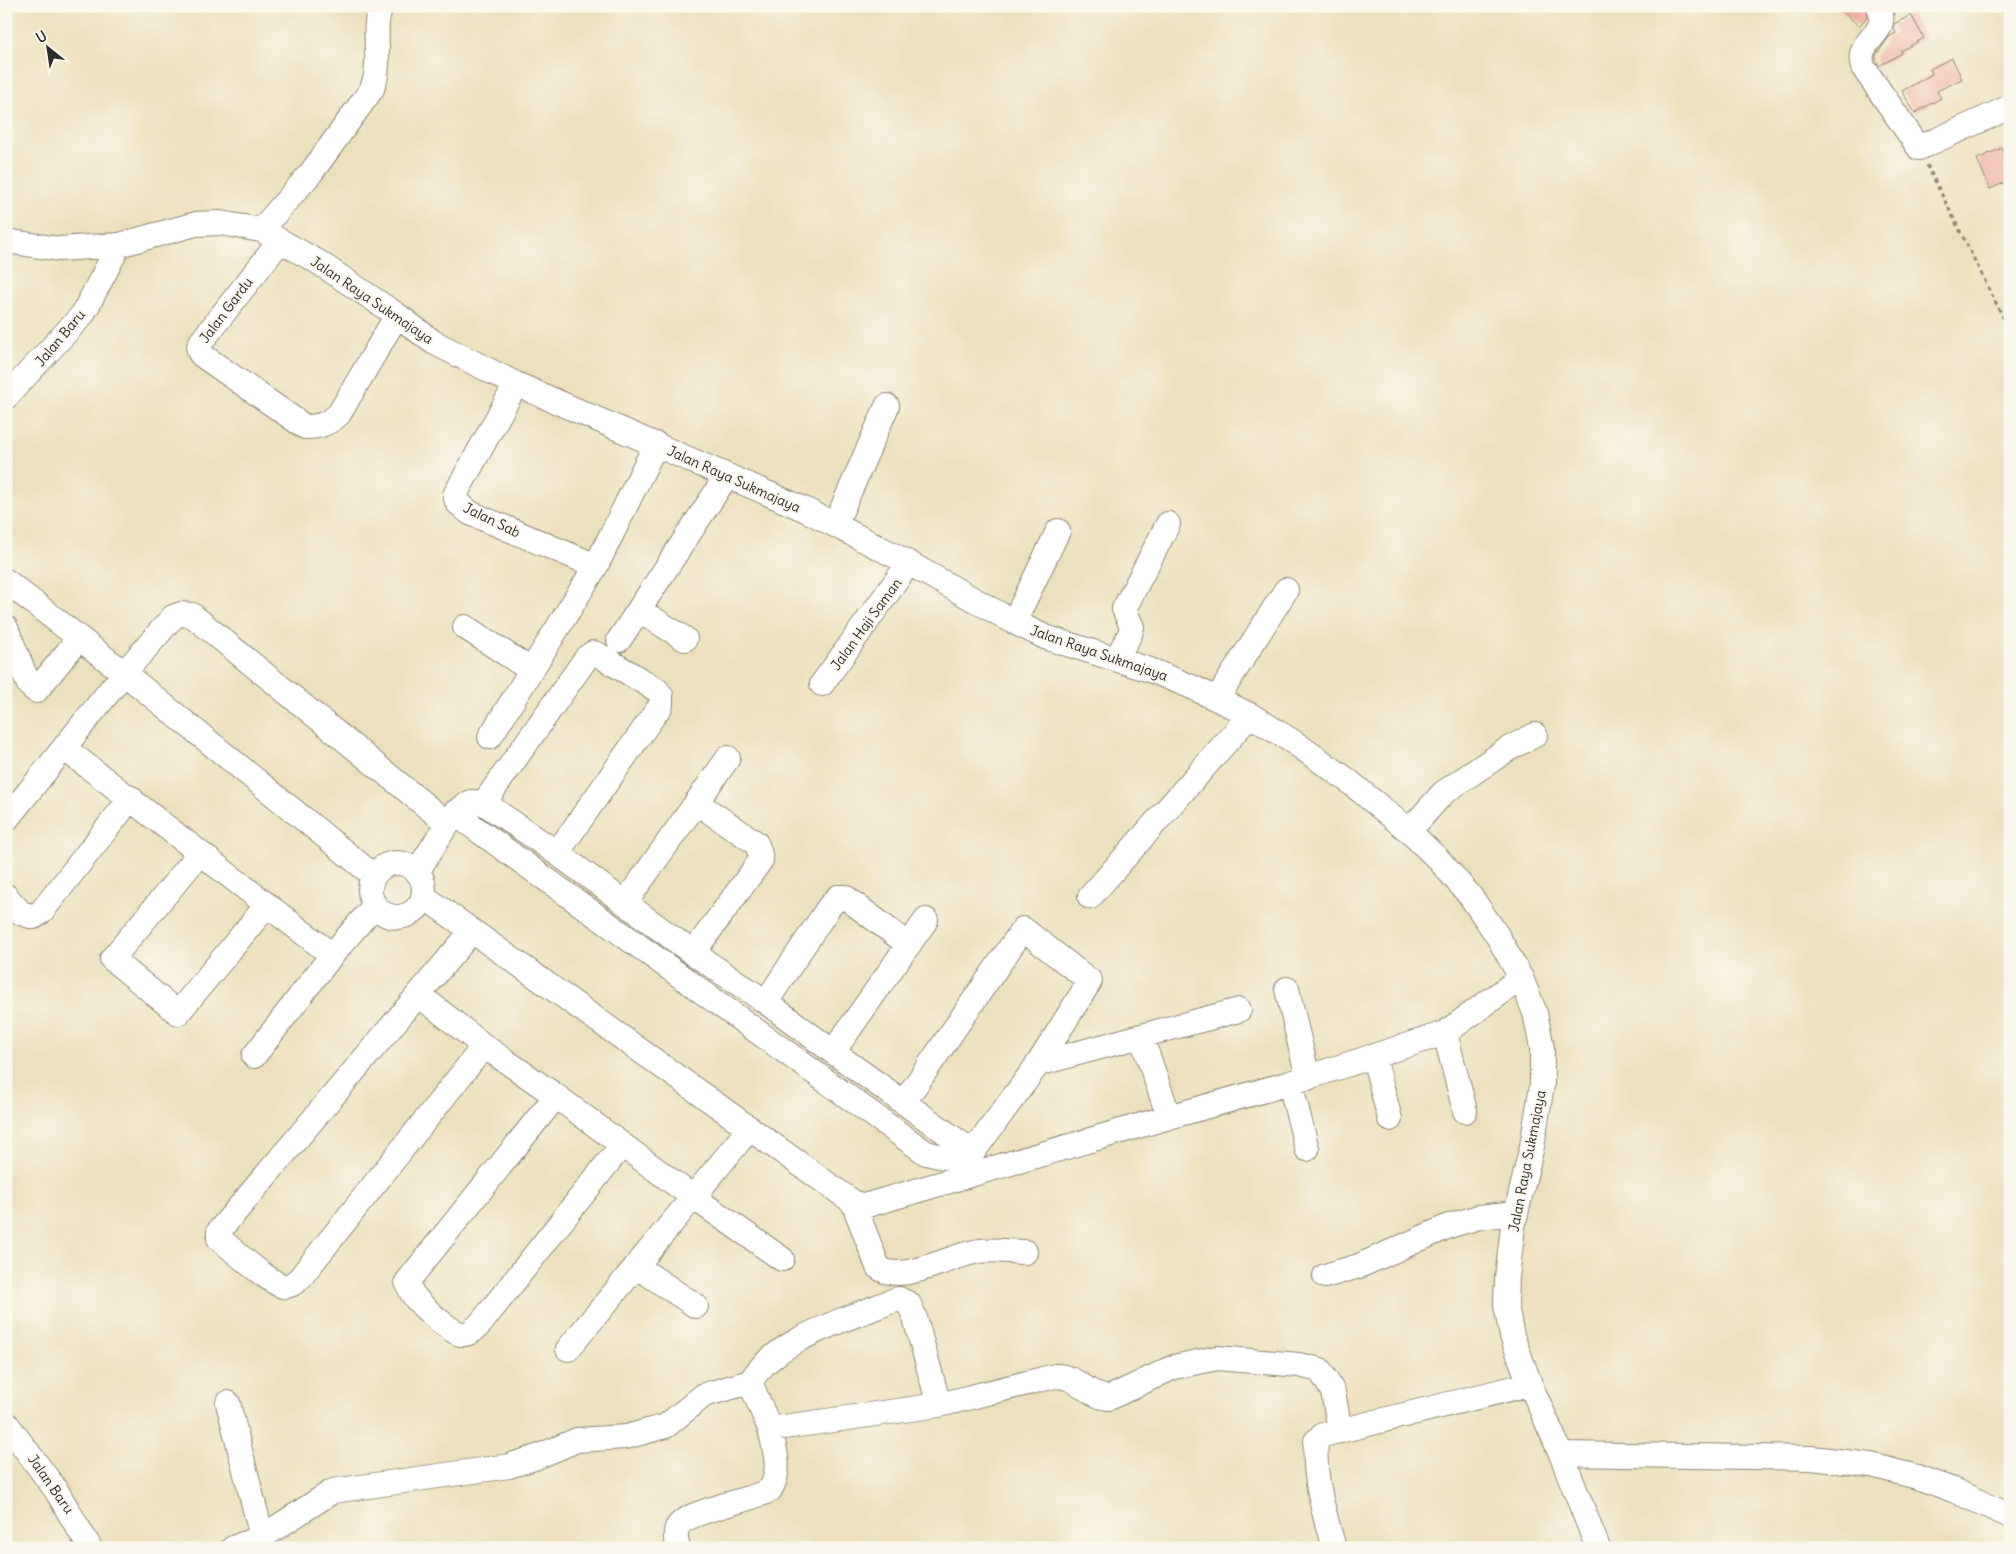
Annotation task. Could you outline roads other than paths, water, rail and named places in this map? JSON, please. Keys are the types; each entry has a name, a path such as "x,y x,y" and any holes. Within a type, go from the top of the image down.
{"street":[{"path":"270,236 311,173 372,89 376,74 378,13 381,6"},
{"path":"1879,6 1882,16 1881,25 1861,50 1860,58 1863,67 1918,148 2010,107"},
{"name":"Jalan Raya Sukmajaya","path":"6,242 59,249 119,245 196,224 220,223 270,236 318,262 397,314 433,342 516,384 656,444 726,477 806,510 909,563 1014,622 1045,637 1117,658 1175,680 1250,715 1295,743 1346,779 1409,831 1440,861 1471,897 1497,935 1521,978 1535,1013 1542,1048 1542,1084 1532,1146 1516,1213 1507,1278 1506,1305 1512,1336 1530,1384 1562,1454 1598,1548"},
{"name":"Jalan Gardu","path":"270,236 200,342 198,352 305,427 330,422 338,414 397,314"},
{"name":"Jalan Baru","path":"6,397 83,314 119,245"},
{"name":"Jalan Sab","path":"516,384 455,495 457,502 470,513 596,566"},
{"path":"835,525 887,406"},
{"path":"490,737 596,566 656,444"},
{"path":"619,640 726,477"},
{"path":"1117,658 1132,627 1124,609 1168,524"},
{"path":"1014,622 1058,531"},
{"name":"Jalan Haji Saman","path":"822,684 909,563"},
{"path":"6,581 124,673 374,876"},
{"path":"1216,699 1286,590"},
{"path":"639,610 685,639"},
{"path":"6,820 124,673 173,617 181,614 192,615 451,818 926,1153 956,1159 964,1158 974,1152 1038,1064 1090,981 1023,929 904,1102"},
{"path":"465,627 532,670"},
{"path":"6,628 29,685 36,691 80,638"},
{"path":"484,803 587,657 593,653 657,690 661,695 661,705 557,853"},
{"path":"1090,897 1250,715"},
{"path":"1409,831 1443,793 1508,748 1535,735"},
{"path":"64,748 332,955"},
{"path":"625,903 728,758"},
{"path":"6,896 21,912 34,917 38,914 131,798"},
{"path":"417,872 451,818 471,802 484,803 557,853 974,1152"},
{"path":"693,952 761,860 756,843 697,803"},
{"path":"200,853 112,959 178,1013 267,905"},
{"path":"392,863 407,865 417,872 423,881 423,896 416,909 402,916 387,915 375,905 370,891 374,876 379,870 392,863"},
{"path":"423,896 853,1202 864,1206 1299,1081 1445,1033 1521,978"},
{"path":"766,1002 829,906 838,897 845,897 909,945"},
{"path":"254,1056 332,955 375,905"},
{"path":"833,1052 926,920"},
{"path":"472,931 219,1231 219,1238 241,1258 282,1286 290,1286 300,1278 484,1046"},
{"path":"1287,988 1307,1149"},
{"path":"419,995 484,1046 782,1259"},
{"path":"1038,1064 1239,1010"},
{"path":"1445,1033 1466,1111"},
{"path":"1140,1036 1169,1117"},
{"path":"1374,1057 1390,1120"},
{"path":"556,1096 407,1282 419,1302 453,1331 461,1334 470,1333 481,1323 622,1145"},
{"path":"568,1349 750,1128"},
{"path":"853,1202 878,1267 886,1273 901,1274 976,1251 1024,1252"},
{"path":"1325,1276 1358,1266 1449,1226 1479,1218 1516,1213"},
{"path":"636,1266 696,1306"},
{"path":"233,1548 262,1537 333,1491 509,1466 537,1457 577,1440 626,1437 666,1426 704,1396 750,1382 755,1374 771,1358 818,1329 899,1299 909,1304 915,1318 939,1405"},
{"path":"770,1430 939,1405 1055,1376 1069,1377 1100,1396 1109,1398 1174,1367 1217,1358 1299,1365 1320,1370 1333,1392 1340,1431"},
{"path":"678,1548 677,1528 683,1520 713,1508 749,1500 770,1490 776,1477 777,1460 770,1430 750,1382"},
{"path":"1334,1548 1322,1507 1315,1454 1316,1441 1323,1435 1530,1384"},
{"path":"228,1403 262,1537"},
{"name":"Jalan Baru","path":"6,1423 56,1490 90,1548"},
{"path":"1562,1454 1812,1458 1872,1465 1926,1480 2010,1516"}]}
